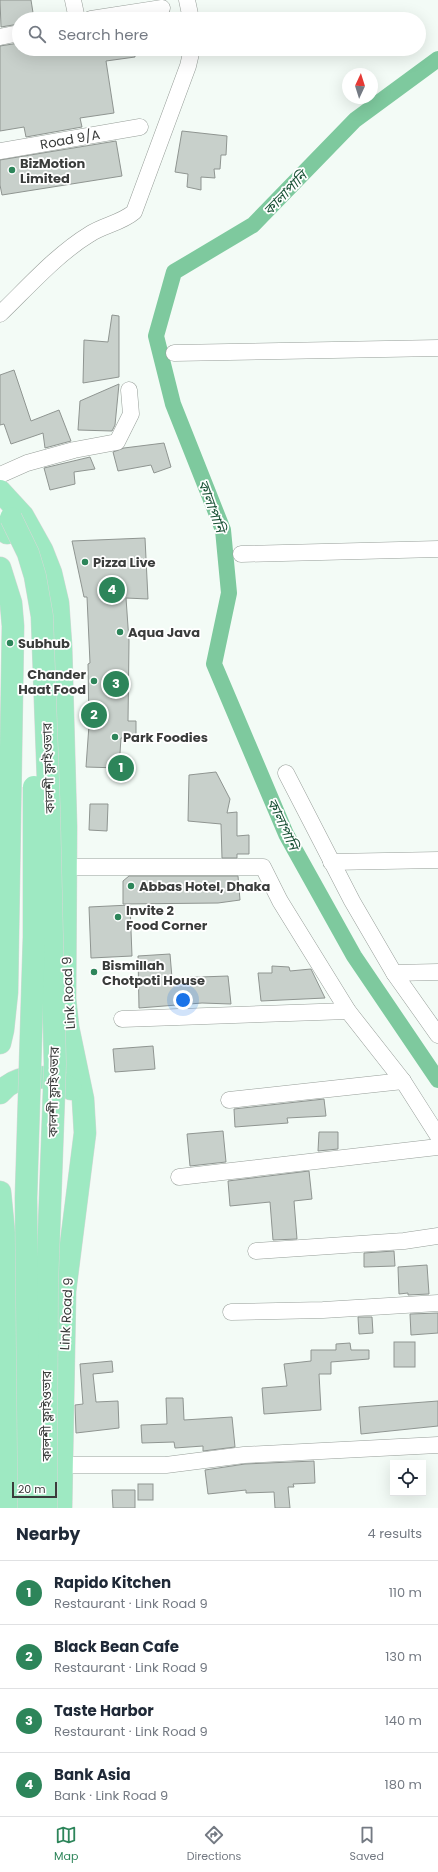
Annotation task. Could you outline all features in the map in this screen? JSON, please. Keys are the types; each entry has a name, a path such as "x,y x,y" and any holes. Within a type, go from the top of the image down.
{"main road":[{"name":"কালশী ফ্লাইওভার","path":"0,491 6,526 28,553 35,576 42,616 49,807 55,1064 47,1286 46,1508"},
{"name":"Link Road 9","path":"0,491 23,516 42,550 51,573 58,603 64,713 66,867 65,998 68,1028 83,1099 86,1132 65,1291 61,1508"},
{"path":"6,526 23,567 34,630 34,937 26,1198 29,1508"},
{"path":"0,568 11,603 13,626 3,1030 0,1043"},
{"path":"0,1093 6,1086 17,1079 39,1077 52,1079 67,1086 83,1099"},
{"path":"0,1192 9,1282 4,1468 9,1508"}],"street":[{"path":"73,0 75,12"},
{"path":"187,0 190,12"},
{"path":"136,12 162,8"},
{"path":"0,37 12,34"},
{"path":"0,314 68,249 90,234 109,224 126,219 134,212 190,56"},
{"name":"Road 9/A","path":"0,151 140,127"},
{"path":"174,353 438,348"},
{"path":"0,475 27,463 74,450 117,442 131,414 129,390"},
{"path":"240,554 438,549"},
{"path":"286,773 331,862 394,973 438,1035"},
{"path":"331,862 438,860"},
{"path":"66,867 263,867 280,901 348,1012 403,1081 438,1136"},
{"path":"394,973 438,972"},
{"path":"122,1019 348,1012"},
{"path":"228,1100 403,1081"},
{"path":"179,1177 438,1147"},
{"path":"256,1251 404,1241 438,1236"},
{"path":"231,1312 323,1310 438,1303"},
{"path":"62,1465 166,1465 244,1455 438,1445"}],"building":[{"path":"0,0 31,0 33,12 12,12 12,25 1,27"},
{"path":"12,44 12,56 135,57 106,61 114,113 80,118 82,127 26,137 24,127 0,131 0,46"},
{"path":"182,131 227,136 226,155 221,155 220,169 214,169 215,178 201,177 201,190 187,187 188,174 175,172"},
{"path":"116,141 122,176 2,195 0,185 0,160"},
{"path":"112,315 119,316 119,377 83,383 84,340 108,342"},
{"path":"14,370 31,421 59,410 71,441 45,448 43,433 11,444 4,424 0,425 0,375"},
{"path":"119,384 115,425 112,431 78,430 80,401"},
{"path":"164,443 171,467 154,473 151,465 118,471 113,452 124,448"},
{"path":"90,457 95,469 74,472 75,484 50,490 44,468"},
{"path":"145,538 148,599 126,598 129,641 128,721 136,721 136,738 121,738 119,768 86,767 89,725 88,664 90,663 87,597 84,597 72,541"},
{"path":"216,772 230,799 227,813 237,812 237,836 249,835 249,854 237,854 237,858 222,858 221,824 188,821 189,775"},
{"path":"90,804 108,804 107,831 89,830"},
{"path":"129,876 238,876 240,900 218,903 123,904 123,881"},
{"path":"130,905 132,956 91,958 89,907"},
{"path":"170,954 172,978 228,976 231,1004 202,1003 139,1008 138,956"},
{"path":"272,966 289,967 290,971 311,969 325,998 261,1001 258,973 272,973"},
{"path":"153,1046 155,1069 115,1072 113,1049"},
{"path":"324,1099 326,1116 287,1118 288,1123 235,1127 234,1109"},
{"path":"223,1131 226,1162 190,1166 187,1134"},
{"path":"319,1132 338,1132 338,1149 318,1151"},
{"path":"309,1171 312,1199 294,1201 297,1239 273,1240 270,1202 230,1206 228,1181"},
{"path":"394,1251 395,1266 364,1267 364,1253"},
{"path":"427,1265 429,1294 399,1294 398,1267"},
{"path":"438,1313 438,1333 411,1335 410,1314"},
{"path":"358,1317 372,1317 373,1333 359,1334"},
{"path":"394,1342 415,1342 415,1367 394,1367"},
{"path":"350,1343 351,1350 369,1350 369,1359 331,1362 331,1374 319,1374 321,1410 264,1414 262,1388 287,1386 284,1364 311,1361 311,1350 336,1350 336,1344"},
{"path":"112,1361 113,1372 93,1374 96,1402 118,1401 119,1428 76,1433 75,1405 83,1404 80,1364"},
{"path":"166,1398 183,1398 184,1420 232,1417 235,1447 203,1451 203,1446 175,1448 174,1442 142,1443 141,1425 167,1424"},
{"path":"438,1401 438,1426 361,1434 359,1407"},
{"path":"314,1461 315,1483 293,1484 294,1487 288,1487 290,1508 275,1508 274,1492 246,1493 246,1490 208,1494 205,1470 245,1464"},
{"path":"138,1484 153,1484 153,1500 138,1500"},
{"path":"112,1490 135,1490 135,1508 113,1508"}],"waterway":[{"name":"কালাপানি","path":"438,59 355,120 253,225 174,272 156,336 173,404 223,530 229,593 214,664 286,834 354,956 438,1080"}],"place":[{"name":"BizMotion Limited","path":"12,170"},
{"name":"Pizza Live","path":"85,562"},
{"name":"Bank Asia","path":"112,590"},
{"name":"Aqua Java","path":"120,632"},
{"name":"Subhub","path":"10,643"},
{"name":"Chander Haat Food","path":"94,681"},
{"name":"Taste Harbor","path":"116,684"},
{"name":"Black Bean Cafe","path":"94,715"},
{"name":"Park Foodies","path":"115,737"},
{"name":"Rapido Kitchen","path":"121,768"},
{"name":"Abbas Hotel, Dhaka","path":"131,886"},
{"name":"Invite 2 Food Corner","path":"118,917"},
{"name":"Bismillah Chotpoti House","path":"94,972"}]}
